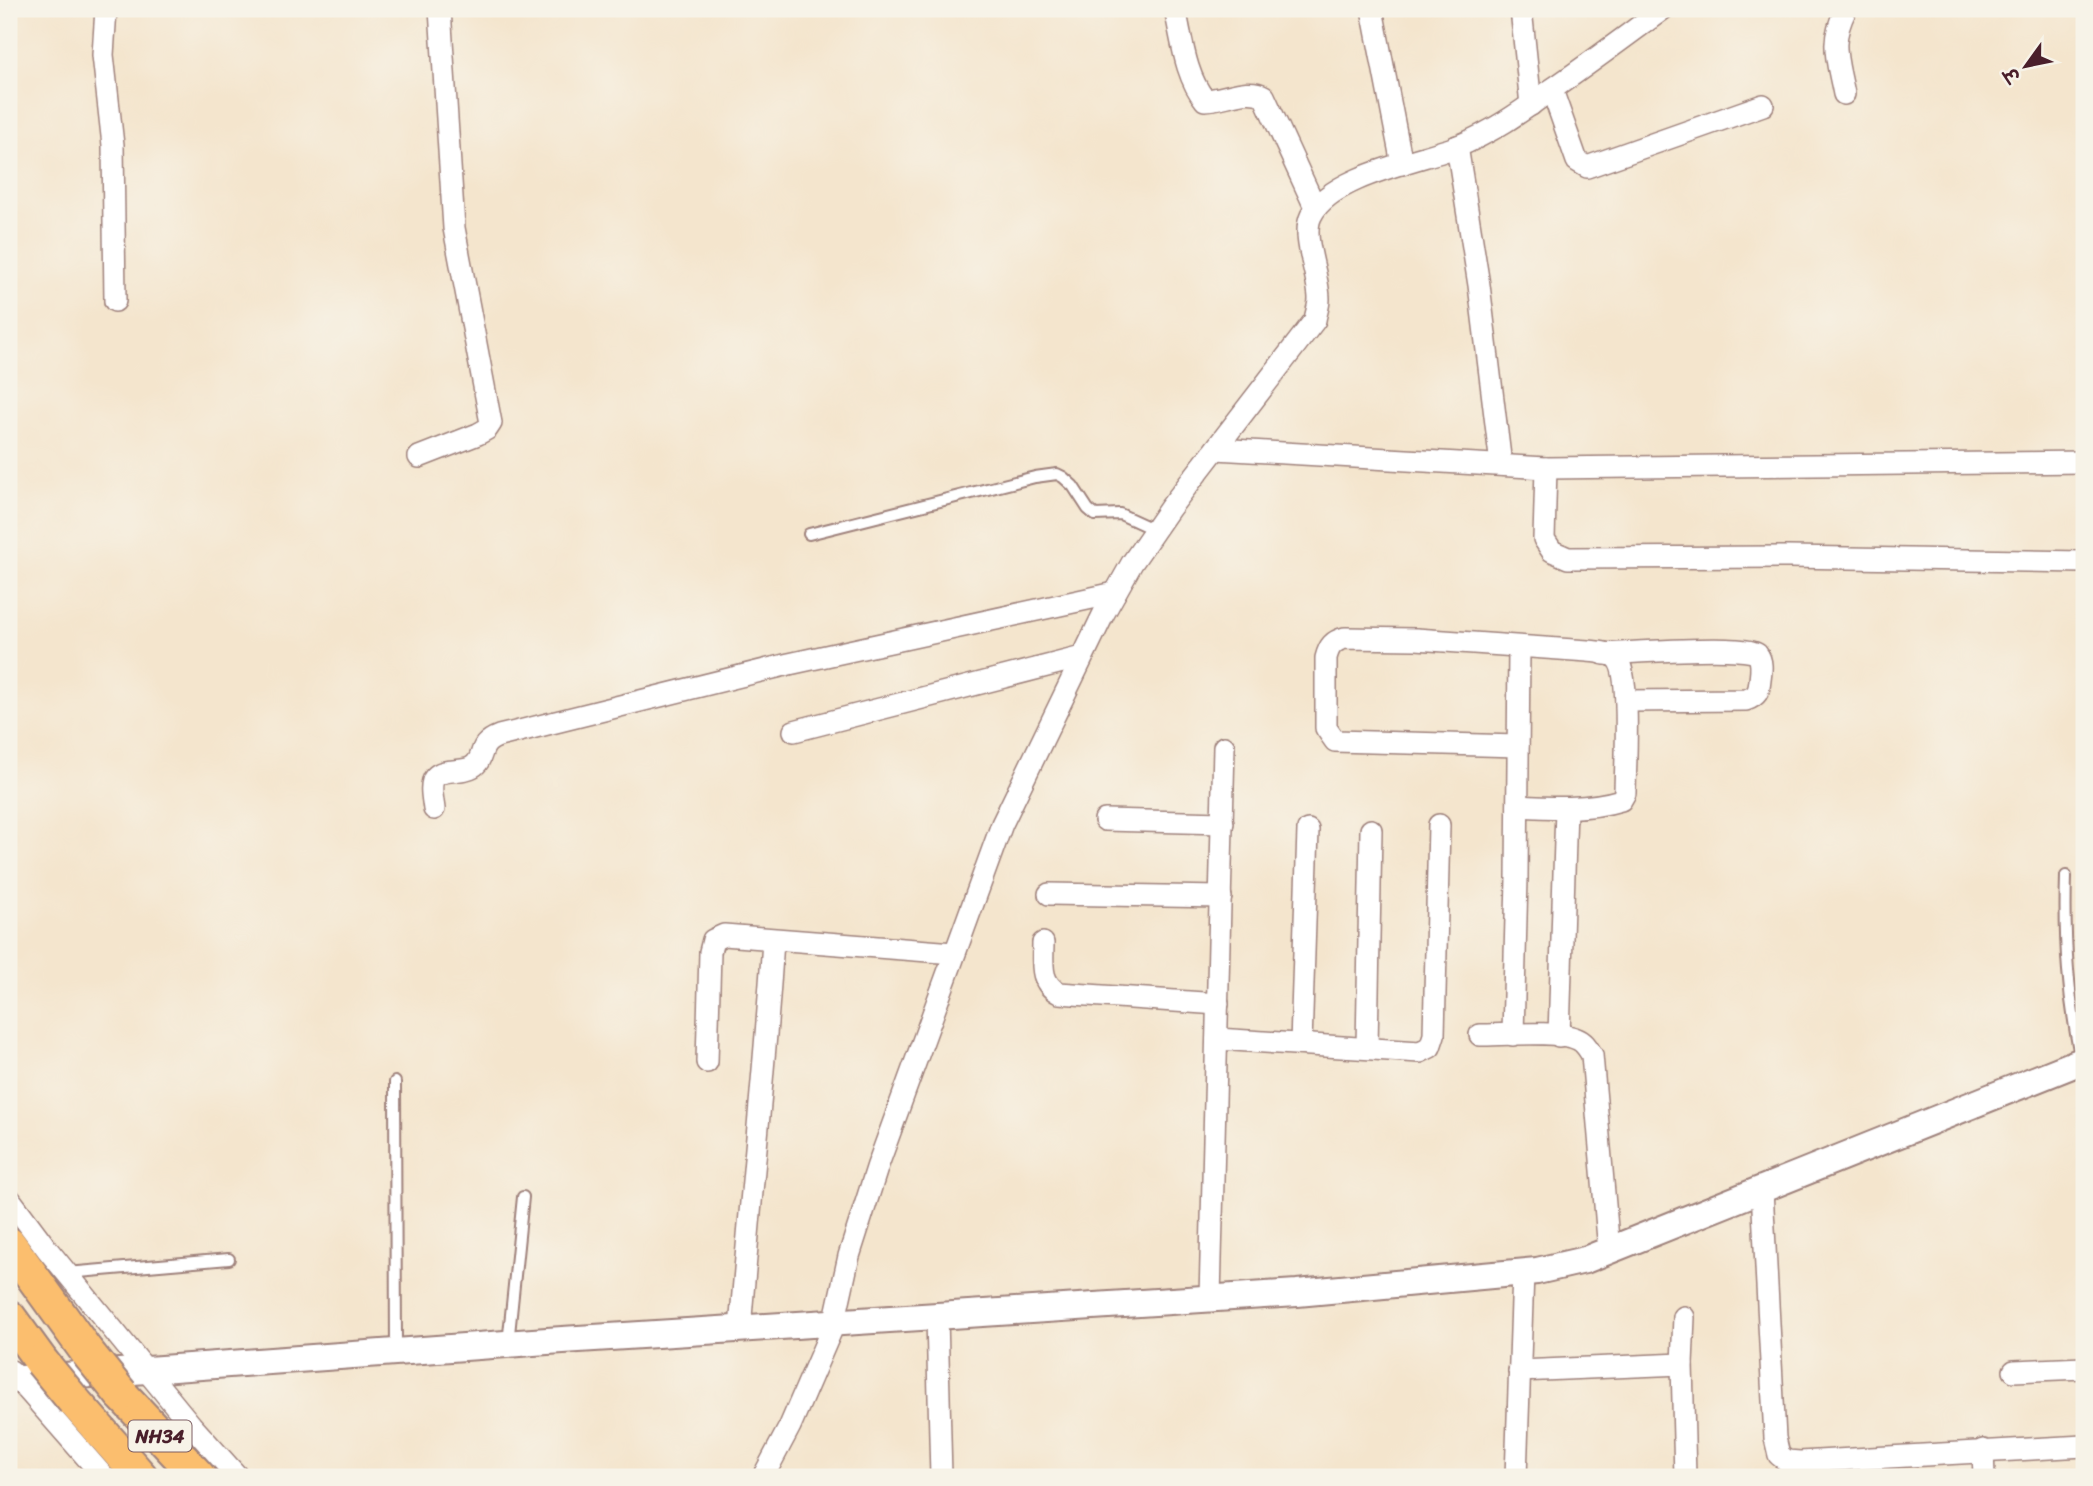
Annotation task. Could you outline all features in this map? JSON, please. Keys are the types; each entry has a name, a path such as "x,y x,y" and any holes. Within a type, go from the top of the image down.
{"highway":[{"name":"NH34","path":"9,1244 87,1352 121,1394 198,1477"},
{"name":"NH34","path":"9,1317 19,1372 74,1401 141,1477"}],"street":[{"path":"106,9 103,55 113,145 115,302"},
{"path":"419,457 488,429 491,423 454,228 440,9"},
{"path":"1175,9 1188,64 1199,93 1205,100 1247,92 1264,96 1315,207"},
{"path":"1372,9 1402,164"},
{"path":"1521,9 1531,105"},
{"path":"763,1477 790,1426 834,1324 849,1256 878,1165 1002,824 1082,657 1132,563 1315,320 1319,301 1308,233 1309,219 1315,207 1323,198 1342,186 1457,146 1488,132 1531,105 1663,9"},
{"path":"1844,94 1834,45 1835,34 1846,9"},
{"path":"1552,90 1577,161 1587,167 1763,105"},
{"path":"1457,146 1479,285 1501,465"},
{"path":"1216,449 1546,468 2084,461"},
{"path":"1546,468 1544,539 1552,551 1568,558 1789,557 2084,562"},
{"path":"434,809 434,778 439,774 472,767 478,762 483,745 499,736 789,664 1115,593"},
{"path":"1518,746 1335,741 1326,728 1326,658 1329,648 1335,641 1345,638 1416,639 1588,651 1615,657 1621,666 1626,684 1625,793 1621,800 1609,804 1566,808 1518,806"},
{"path":"1513,1035 1519,648"},
{"path":"1604,654 1750,650 1757,655 1761,665 1759,690 1746,701 1626,701"},
{"path":"794,730 1082,657"},
{"path":"1210,1298 1224,747"},
{"path":"1559,1036 1566,808"},
{"path":"1105,820 1223,823"},
{"path":"1217,1039 1420,1052 1430,1048 1434,1035 1439,825"},
{"path":"1301,1044 1308,830"},
{"path":"1367,1047 1371,831"},
{"path":"1049,894 1221,897"},
{"path":"707,1062 710,952 713,940 724,935 954,953"},
{"path":"740,1330 774,940"},
{"path":"1043,943 1045,982 1059,993 1218,1004"},
{"path":"1480,1035 1575,1037 1585,1044 1592,1055 1609,1251"},
{"path":"19,1372 147,1370 1210,1298 1523,1272 1585,1260 1609,1251 2083,1060"},
{"path":"1762,1190 1779,1455 1787,1461 1800,1462 2084,1446"},
{"path":"9,1198 67,1273 238,1477"},
{"path":"1516,1477 1523,1272"},
{"path":"937,1317 941,1477"},
{"path":"1684,1317 1682,1364 1685,1477"},
{"path":"1520,1371 1682,1364"},
{"path":"2014,1371 2084,1368"},
{"path":"19,1372 104,1477"},
{"path":"1983,1450 1984,1477"}],"lane":[{"path":"809,534 1035,477 1057,474 1073,486 1088,509 1095,514 1120,514 1155,530"},
{"path":"2066,876 2064,933 2067,975 2083,1060"},
{"path":"395,1082 396,1352"},
{"path":"508,1344 523,1197"},
{"path":"67,1273 229,1259"}]}
